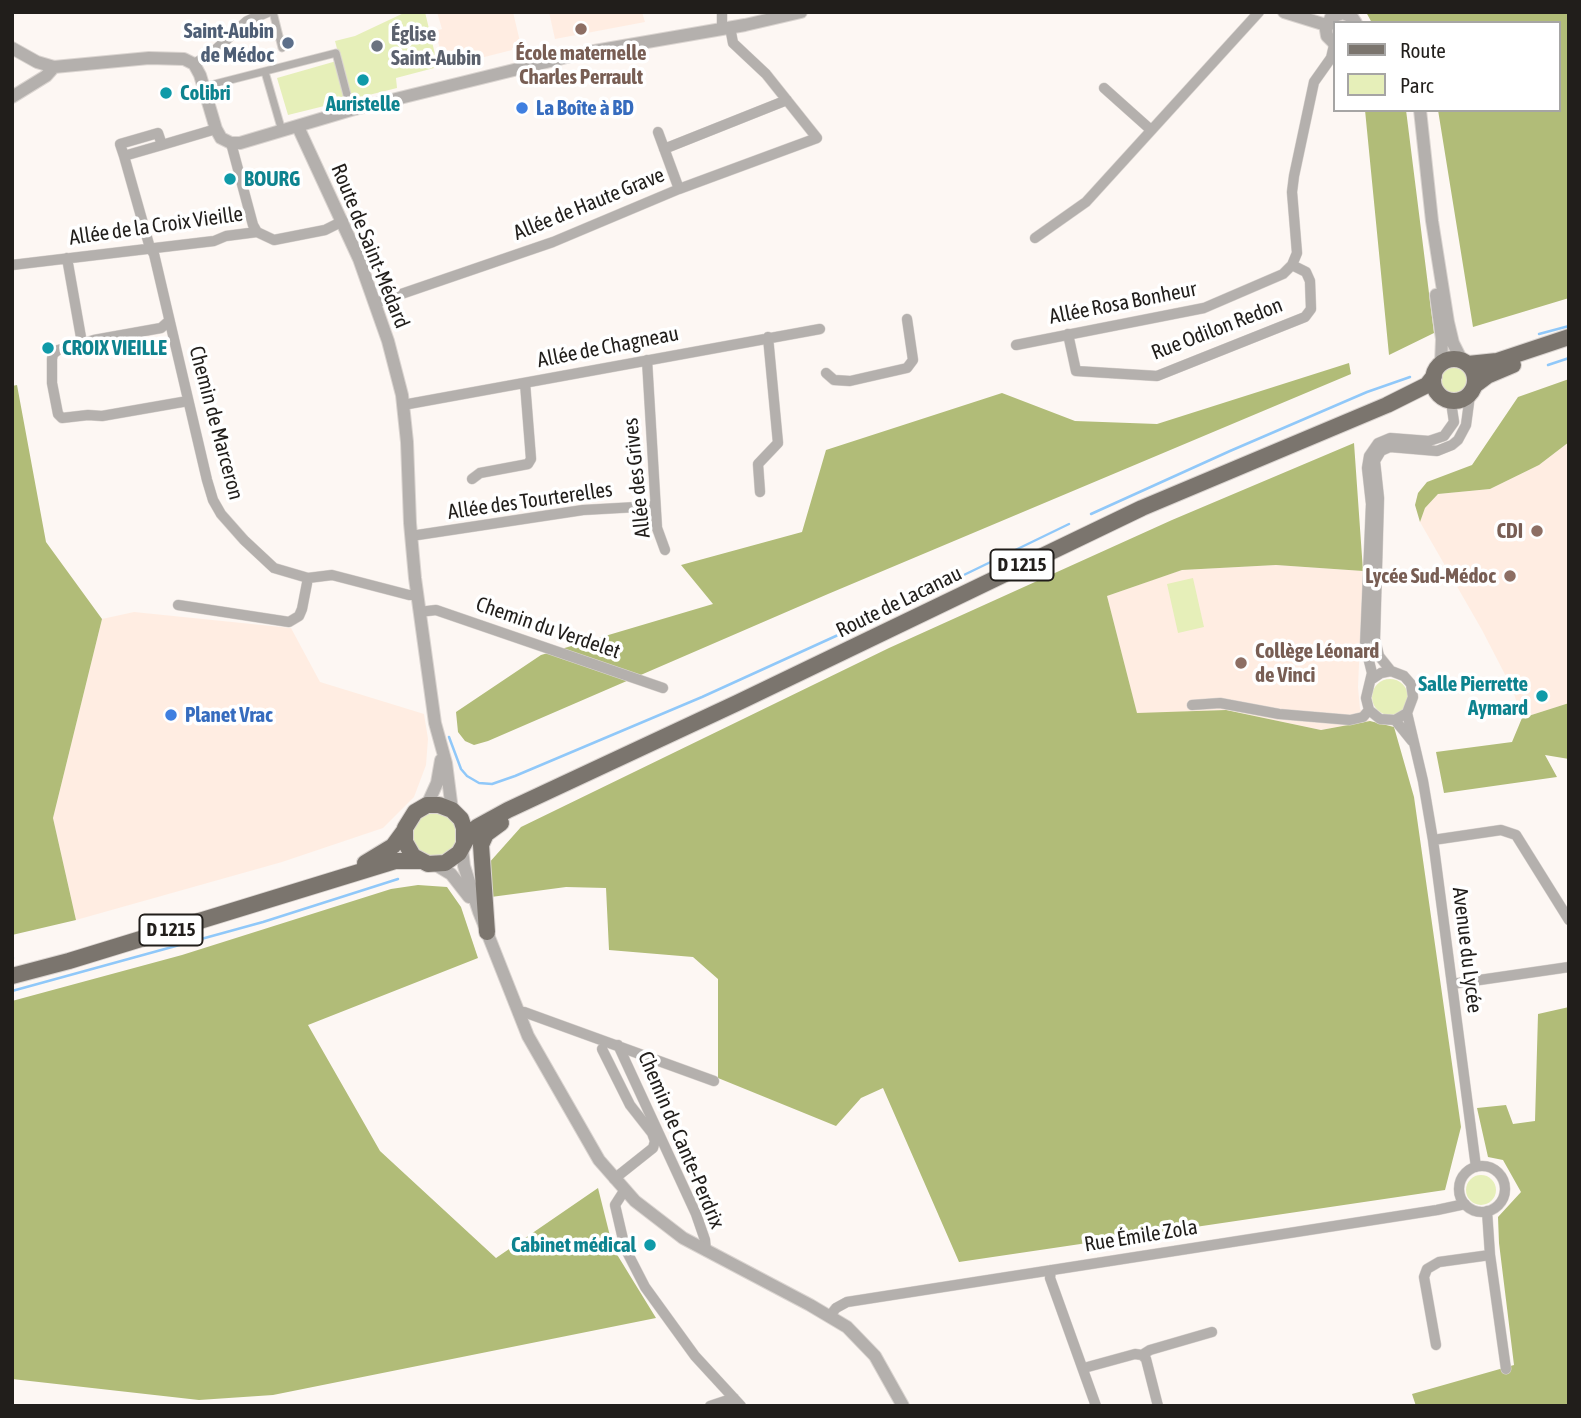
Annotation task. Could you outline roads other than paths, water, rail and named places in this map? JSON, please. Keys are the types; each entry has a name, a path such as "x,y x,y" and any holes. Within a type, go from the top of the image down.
{"main road":[{"path":"1569,337 1497,361 1465,363 1451,359 1437,370 1436,391 1446,399 1463,400 1497,371 1569,346"},
{"path":"1465,363 1475,378 1472,390"},
{"name":"Route de Lacanau","path":"12,976 395,861 428,863 453,859 477,827 509,810 1142,508 1387,405 1427,385 1437,370"},
{"name":"Route de Lacanau","path":"1387,405 1414,398 1446,399"},
{"path":"487,932 482,839 492,828 533,807 579,778"},
{"name":"Route de Lacanau","path":"328,881 393,846 404,831 409,818 427,805 439,805 455,812 509,810"},
{"path":"455,812 464,828 463,846"},
{"path":"404,831 408,850 428,863"}],"street":[{"path":"194,64 212,53 247,21 270,12 287,66"},
{"path":"664,149 787,100 766,74 733,43 722,12"},
{"path":"14,53 54,67 149,58 178,58 194,64 221,138 230,143 240,143 351,110 583,52 726,28 801,12"},
{"path":"1035,238 1086,202 1259,12"},
{"path":"1284,12 1326,25"},
{"path":"1332,42 1327,36 1326,25 1331,18 1338,13 1348,14 1354,21"},
{"path":"203,87 336,53 351,110"},
{"path":"1292,265 1297,253 1292,192 1294,176 1314,82 1332,53"},
{"path":"12,97 46,76 54,67"},
{"path":"265,72 282,131"},
{"path":"1104,88 1151,130"},
{"name":"Allée de Haute Grave","path":"375,303 553,242 679,189 817,138 787,100"},
{"path":"1420,112 1432,221 1451,334 1465,363"},
{"name":"Route de Saint-Médard","path":"298,127 343,221 375,303 388,341 403,405 411,536 419,612 435,723 446,763 449,798 455,812"},
{"name":"Chemin de Marceron","path":"216,129 124,156 154,254 207,480 221,514 274,568 308,578 332,575 417,595"},
{"path":"658,132 679,189"},
{"path":"230,143 257,232"},
{"name":"Allée de la Croix Vieille","path":"12,265 214,241 226,236 257,232 274,240 325,230 343,221"},
{"path":"1432,221 1434,276 1442,339 1437,370"},
{"path":"67,258 82,343"},
{"name":"Allée Rosa Bonheur","path":"1016,345 1204,308 1283,274 1292,265"},
{"name":"Rue Odilon Redon","path":"1068,334 1076,371 1157,376 1305,317 1311,309 1310,281 1306,272 1292,265"},
{"path":"826,373 834,380 850,381 906,368 913,360 907,319"},
{"path":"169,321 161,328 58,349 53,354 52,383 58,414 62,418 102,416 188,401"},
{"name":"Allée de Chagneau","path":"403,405 820,329"},
{"path":"760,492 758,464 778,443 768,337"},
{"name":"Allée des Grives","path":"647,359 655,506 657,528 664,550"},
{"path":"472,479 480,474 528,464 531,459 525,383"},
{"path":"1446,399 1454,422 1444,436 1429,441 1390,438 1378,443 1369,456 1367,468 1371,504 1365,645 1372,679 1366,698 1369,710 1380,719 1395,720 1407,713 1412,702 1412,684 1404,676 1391,671 1379,656 1375,639 1379,498 1375,461 1381,451 1390,447 1437,451 1452,445 1466,425 1472,390"},
{"name":"Allée des Tourterelles","path":"411,536 583,510 655,506"},
{"path":"178,606 289,622 299,616 308,578"},
{"name":"Chemin du Verdelet","path":"419,612 436,610 663,688"},
{"path":"1372,679 1391,671"},
{"path":"1192,705 1220,703 1279,715 1350,720 1363,717 1369,710"},
{"name":"Avenue du Lycée","path":"1407,713 1433,840 1476,1167"},
{"name":"Avenue du Lycée","path":"1395,720 1412,741"},
{"name":"Route de Saint-Médard","path":"427,805 437,783 441,749"},
{"path":"1433,840 1501,830 1516,835 1569,920"},
{"path":"463,846 464,866 479,912 518,1013 542,1062 591,1148 614,1179 624,1191 683,1238 847,1327 870,1349 902,1406"},
{"path":"428,863 451,874 461,884 479,912"},
{"path":"1452,984 1569,967"},
{"path":"518,1013 524,1012 714,1081"},
{"name":"Chemin de Cante-Perdrix","path":"618,1045 696,1214 706,1251"},
{"path":"602,1049 630,1105 652,1133 654,1140 653,1148 614,1179"},
{"path":"1483,1166 1497,1171 1505,1183 1503,1198 1499,1204 1487,1211 1475,1211 1465,1204 1459,1190 1464,1175 1476,1167 1483,1166"},
{"path":"624,1191 615,1205 625,1248 645,1287 695,1356 738,1402"},
{"name":"Rue Émile Zola","path":"829,1317 847,1301 1465,1204"},
{"path":"1487,1211 1490,1255 1506,1369"},
{"path":"1436,1345 1424,1277 1427,1269 1440,1262 1490,1255"},
{"path":"1051,1270 1050,1278 1096,1406"},
{"path":"1142,1355 1150,1350 1212,1332"},
{"path":"1084,1368 1135,1354 1142,1355 1146,1359 1158,1406"},
{"path":"710,1406 738,1402"}],"waterway":[{"path":"1539,334 1569,326"},
{"path":"1548,365 1569,358"},
{"path":"1091,514 1367,392 1410,377"},
{"path":"449,737 461,769 467,776 479,783 492,784 702,697 871,620 1069,524"},
{"path":"12,991 263,922 398,879"}],"place":[{"name":"École maternelle Charles Perrault","path":"581,29"},
{"name":"Saint-Aubin de Médoc","path":"288,43"},
{"name":"Église Saint-Aubin","path":"377,46"},
{"name":"Auristelle","path":"363,80"},
{"name":"Colibri","path":"166,93"},
{"name":"La Boîte à BD","path":"522,108"},
{"name":"BOURG","path":"230,179"},
{"name":"CROIX VIEILLE","path":"48,348"},
{"name":"CDI","path":"1537,531"},
{"name":"Lycée Sud-Médoc","path":"1510,576"},
{"name":"Collège Léonard de Vinci","path":"1241,663"},
{"name":"Salle Pierrette Aymard","path":"1542,696"},
{"name":"Planet Vrac","path":"171,715"},
{"name":"Cabinet médical","path":"650,1245"}]}
